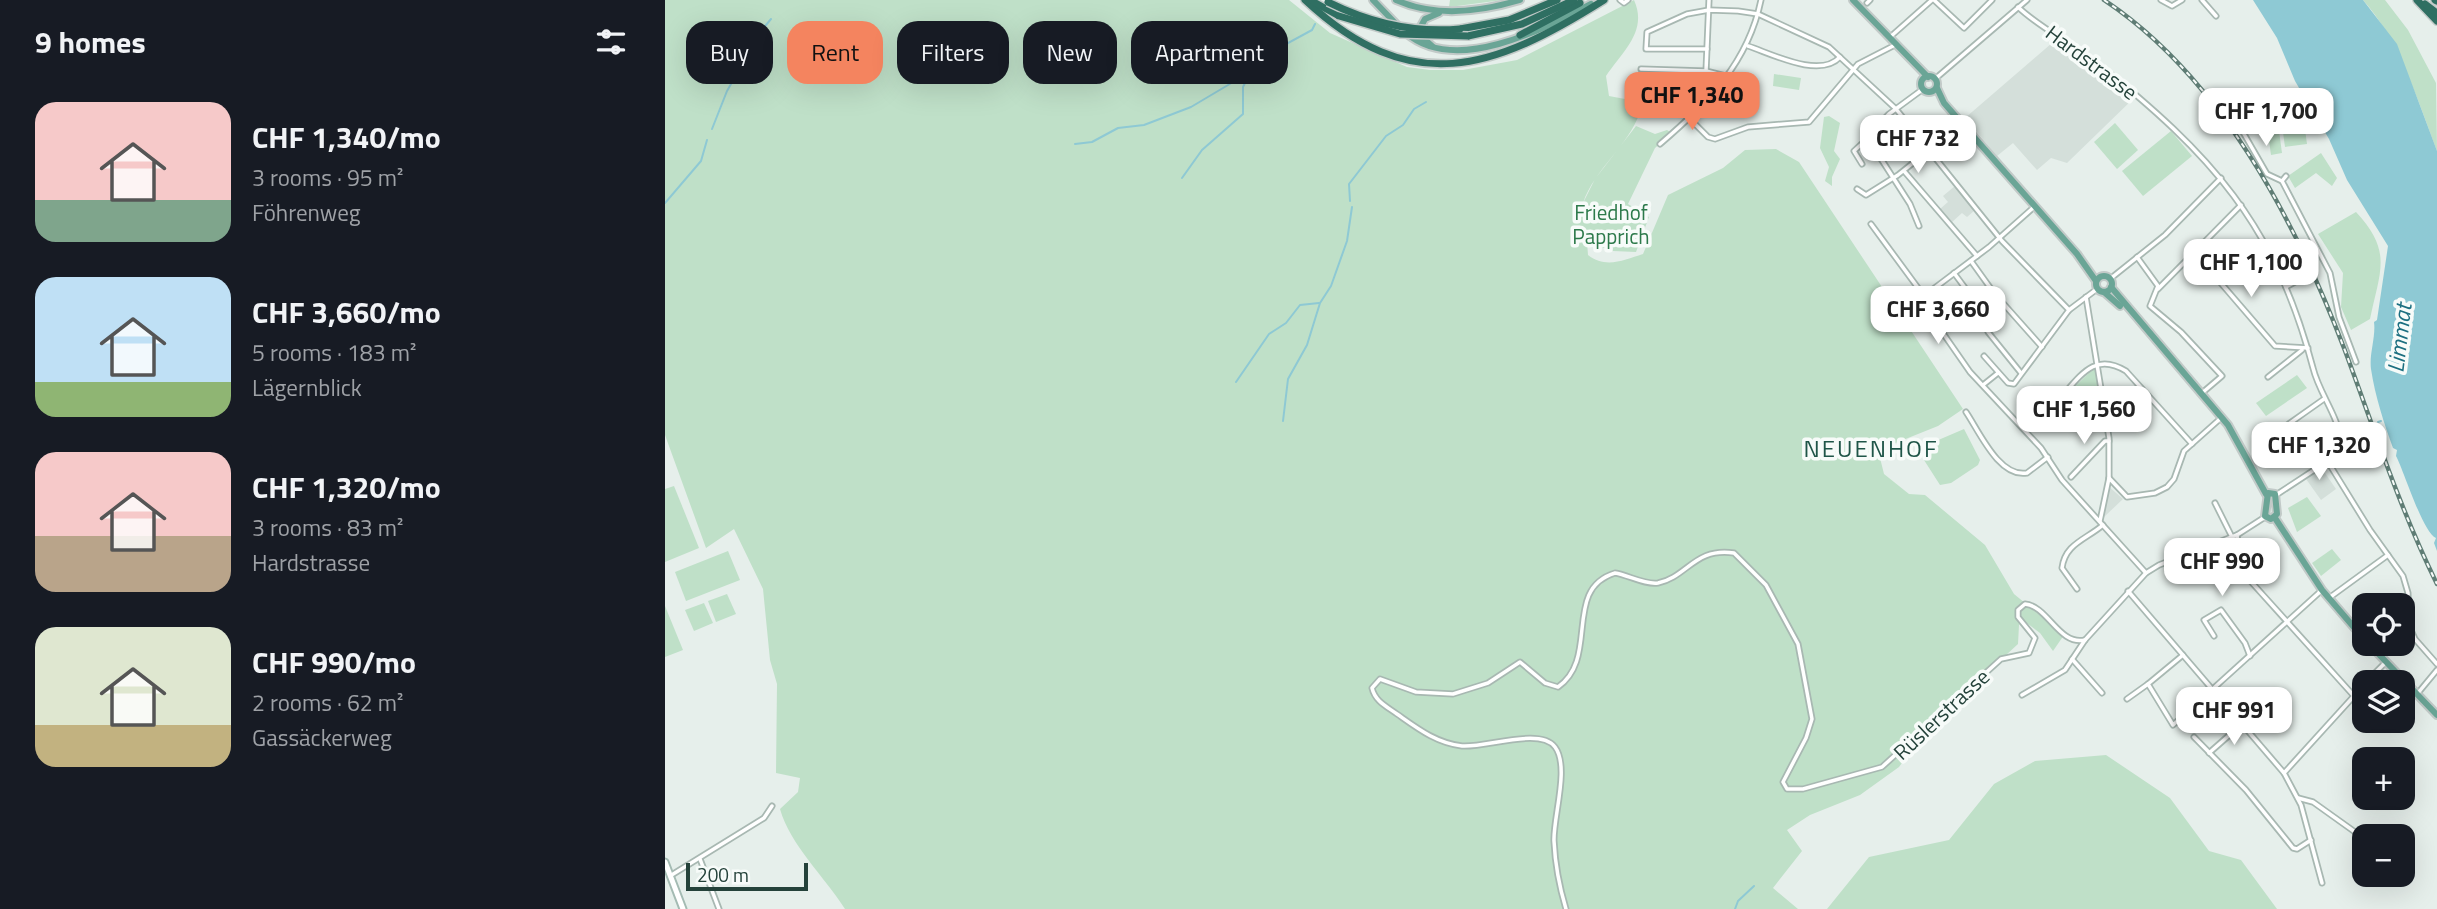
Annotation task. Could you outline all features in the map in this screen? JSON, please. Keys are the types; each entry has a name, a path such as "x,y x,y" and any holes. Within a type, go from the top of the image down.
{"highway":[{"path":"1307,0 1367,26 1411,36 1468,36 1522,24 1577,2"},
{"path":"1307,0 1341,28 1371,46 1402,59 1451,65 1509,52 1540,38 1601,0"},
{"path":"1520,17 1547,0"},
{"path":"1327,1 1390,25 1460,30 1520,17 1557,0"},
{"path":"2418,0 2437,13"},
{"path":"2418,0 2437,21"},
{"path":"1520,35 1577,2"}],"main road":[{"path":"1373,0 1414,40 1438,50 1472,49 1520,35 1601,0"},
{"path":"1396,0 1419,8 1444,12 1480,9 1520,0"},
{"path":"1853,0 2077,254 2099,287 2134,319"},
{"path":"1438,50 1423,38 1420,28 1425,19 1444,12"},
{"path":"1928,84 1937,88 1944,103"},
{"path":"2077,254 2107,277 2134,319 2222,417 2266,495 2265,517 2275,518"},
{"path":"2099,287 2107,277"},
{"path":"2099,287 2111,287"},
{"path":"2266,495 2276,495 2275,518 2322,590 2350,624"},
{"path":"2380,656 2437,715"},
{"path":"665,862 683,909"}],"street":[{"path":"1620,0 1624,3 1628,0"},
{"path":"1706,71 1709,0"},
{"path":"1660,144 1707,102 1729,76 1747,46 1761,0"},
{"path":"1889,38 1933,0 1964,28 1992,0"},
{"path":"1862,164 1854,151 1896,109 2027,0"},
{"path":"2161,0 2169,6 2182,0"},
{"path":"2202,0 2216,16"},
{"name":"Hardstrasse","path":"2018,7 2095,61 2172,124 2221,178 2241,205 2264,240 2286,287 2341,442 2338,454 2328,462"},
{"path":"1707,49 1646,49 1647,32 1687,14 1709,10 1758,14 1829,47 1896,109 2000,238 2069,310"},
{"path":"1689,118 1708,137 1715,139 1748,127 1809,122 1854,68 1870,55 1895,45"},
{"path":"1747,46 1790,60 1820,66 1834,64 1840,57"},
{"path":"1640,104 1681,98 1741,108 1746,106 1756,83 1706,71 1641,69"},
{"path":"2240,127 2267,174 2282,181 2326,265 2339,317 2356,362"},
{"path":"1867,139 1910,204 1919,226"},
{"path":"1857,189 1866,195 1929,151"},
{"path":"1904,171 1977,256"},
{"path":"2282,181 2286,176"},
{"path":"2107,277 2165,235 2221,178"},
{"path":"2200,394 2222,376 2181,332 2150,306 2150,302 2158,289 2241,205"},
{"path":"1923,296 2000,238 2034,207"},
{"path":"1871,224 1923,296 1922,303 1970,372 2048,457 2050,465 2145,573"},
{"path":"2195,253 2275,346 2302,350"},
{"path":"2137,257 2158,289"},
{"path":"1971,261 1994,293 2042,347"},
{"path":"2286,287 2326,265"},
{"path":"1954,273 1980,308"},
{"path":"1984,356 2011,384 2069,310 2099,287"},
{"path":"2077,589 2062,568 2063,556 2070,547 2101,523 2109,478 2109,441 2086,297"},
{"path":"1988,332 2021,373"},
{"path":"2268,377 2308,348"},
{"path":"2064,394 2078,377 2098,365 2113,363 2126,371 2192,444"},
{"path":"1983,385 1998,372"},
{"path":"2273,435 2324,399"},
{"path":"1966,412 1993,452 2011,470 2027,473 2048,457"},
{"path":"2109,478 2127,497 2161,491 2174,479 2184,451 2222,417"},
{"path":"2071,477 2109,441"},
{"path":"2276,495 2328,462 2406,584 2407,593"},
{"path":"2215,503 2231,535"},
{"path":"2022,695 2065,670 2085,640 2145,573 2231,535 2237,535 2265,517"},
{"path":"2237,535 2240,561 2245,575 2352,694"},
{"name":"Rüslerstrasse","path":"1566,909 1554,847 1559,760 1554,746 1536,737 1477,746 1438,740 1420,731 1374,696 1372,688 1380,679 1416,692 1453,694 1488,683 1520,662 1545,683 1558,687 1576,661 1583,640 1584,605 1594,584 1615,573 1651,583 1661,583 1711,553 1734,553 1766,585 1798,644 1812,719 1806,738 1783,782 1787,789 1803,789 1882,767 2001,659 2029,653 2035,638 2018,617 2018,610 2025,604 2035,607 2067,637 2085,640"},
{"path":"2329,598 2388,555"},
{"path":"2148,684 2173,725 2322,590"},
{"path":"2128,592 2284,773 2298,798 2322,883"},
{"path":"2214,636 2204,620 2221,610 2245,643 2250,656"},
{"path":"2415,634 2419,643 2437,664"},
{"path":"2127,699 2183,655"},
{"path":"2072,659 2102,693"},
{"path":"2378,670 2386,662"},
{"path":"2416,695 2437,670"},
{"path":"2284,773 2352,698"},
{"path":"2209,753 2242,723"},
{"path":"2194,737 2246,790 2293,848 2297,849 2311,840"},
{"path":"2298,798 2313,802 2352,830"},
{"path":"670,876 764,818 772,806"},
{"path":"700,859 719,909"}],"shaded area":[{"path":"2059,37 2135,97 2067,163 2051,158 2037,170 2013,143 1997,156 1965,118"},
{"path":"1955,186 1975,210 1967,217 1962,213 1952,222 1940,209 1948,202 1943,196"},
{"path":"2319,471 2321,474 2325,473 2336,489 2321,500 2306,479"},
{"path":"2107,485 2123,499 2104,517 2104,501"}],"green space":[{"name":"Friedhof Papprich","path":"665,0 1289,0 1330,33 1407,67 1463,70 1517,60 1634,0 1638,11 1636,31 1606,76 1609,96 1625,99 1640,112 1621,146 1636,126 1655,134 1667,130 1672,133 1655,148 1628,204 1649,217 1636,252 1613,251 1587,242 1588,255 1608,262 1622,261 1643,254 1668,195 1723,168 1745,150 1776,149 1799,162 1963,409 1938,426 1878,450 1884,474 1909,494 1925,495 1985,545 2014,594 2064,635 2053,651 2040,633 2023,620 2019,625 2018,644 1930,725 1899,767 1860,795 1810,815 1787,830 1802,851 1773,888 1798,909 845,909 800,848 780,809 798,792 800,778 776,773 777,684 770,660 763,589 734,529 706,548 665,435"},
{"path":"1450,0 1503,0 1449,7"},
{"path":"2363,0 2385,0 2408,30 2436,83 2437,151 2397,52"},
{"path":"1774,74 1801,78 1799,90 1773,86"},
{"path":"2290,100 2291,105 2297,104 2299,121 2271,124 2268,103"},
{"path":"1829,116 1840,123 1834,151 1840,159 1832,177 1832,186 1825,181 1829,167 1820,148 1824,117"},
{"path":"2304,122 2307,144 2285,147 2282,125"},
{"path":"2115,123 2138,150 2117,169 2094,142"},
{"path":"2171,131 2192,156 2143,196 2122,171"},
{"path":"2279,131 2282,153 2271,155 2268,133"},
{"path":"2321,153 2337,178 2332,186 2316,173 2295,188 2288,176"},
{"path":"2356,212 2375,239 2381,262 2370,319 2351,330 2341,307 2343,273 2318,234"},
{"path":"2095,367 2102,409 2085,426 2062,399"},
{"path":"2297,375 2307,388 2266,416 2256,403"},
{"path":"1964,429 1980,460 1978,465 1951,483 1940,485 1924,460 1934,451 1936,441"},
{"path":"674,486 699,548 665,562 665,489"},
{"path":"2307,497 2321,516 2297,532 2288,508"},
{"path":"2332,549 2341,560 2321,576 2312,563"},
{"path":"728,551 740,580 686,601 675,572"},
{"path":"727,594 736,614 716,622 708,601"},
{"path":"704,603 713,623 694,631 685,610"},
{"path":"665,606 683,650 665,657"},
{"path":"2106,755 2170,798 2209,851 2241,860 2277,909 1827,909 1869,857 1949,840 1994,784 2035,761"}],"water":[{"name":"Limmat","path":"2253,0 2363,0 2397,44 2437,151 2437,551 2434,543 2436,538 2425,525 2396,456 2397,450 2393,448 2371,369 2374,322 2377,320 2388,246 2347,180 2329,139 2295,81 2277,38"}],"waterway":[{"path":"1075,144 1092,142 1118,128 1144,125 1191,107 1250,72 1259,59 1312,30 1315,24"},
{"path":"712,129 731,84"},
{"path":"1182,178 1202,150 1243,114 1244,84"},
{"path":"1350,201 1349,184 1386,136 1403,125 1414,109 1426,102"},
{"path":"665,203 701,161 707,140"},
{"path":"1283,421 1288,379 1307,345 1320,303 1331,286 1347,241 1352,207"},
{"path":"1236,382 1269,334 1286,323 1300,305 1319,303"},
{"path":"2361,429 2368,426"},
{"path":"1735,909 1738,901 1754,886"}],"railway":[{"path":"2104,0 2146,32 2184,69 2218,110 2277,202 2324,299 2399,497 2437,584"}],"district":[{"name":"NEUENHOF","path":"1871,448"}]}
